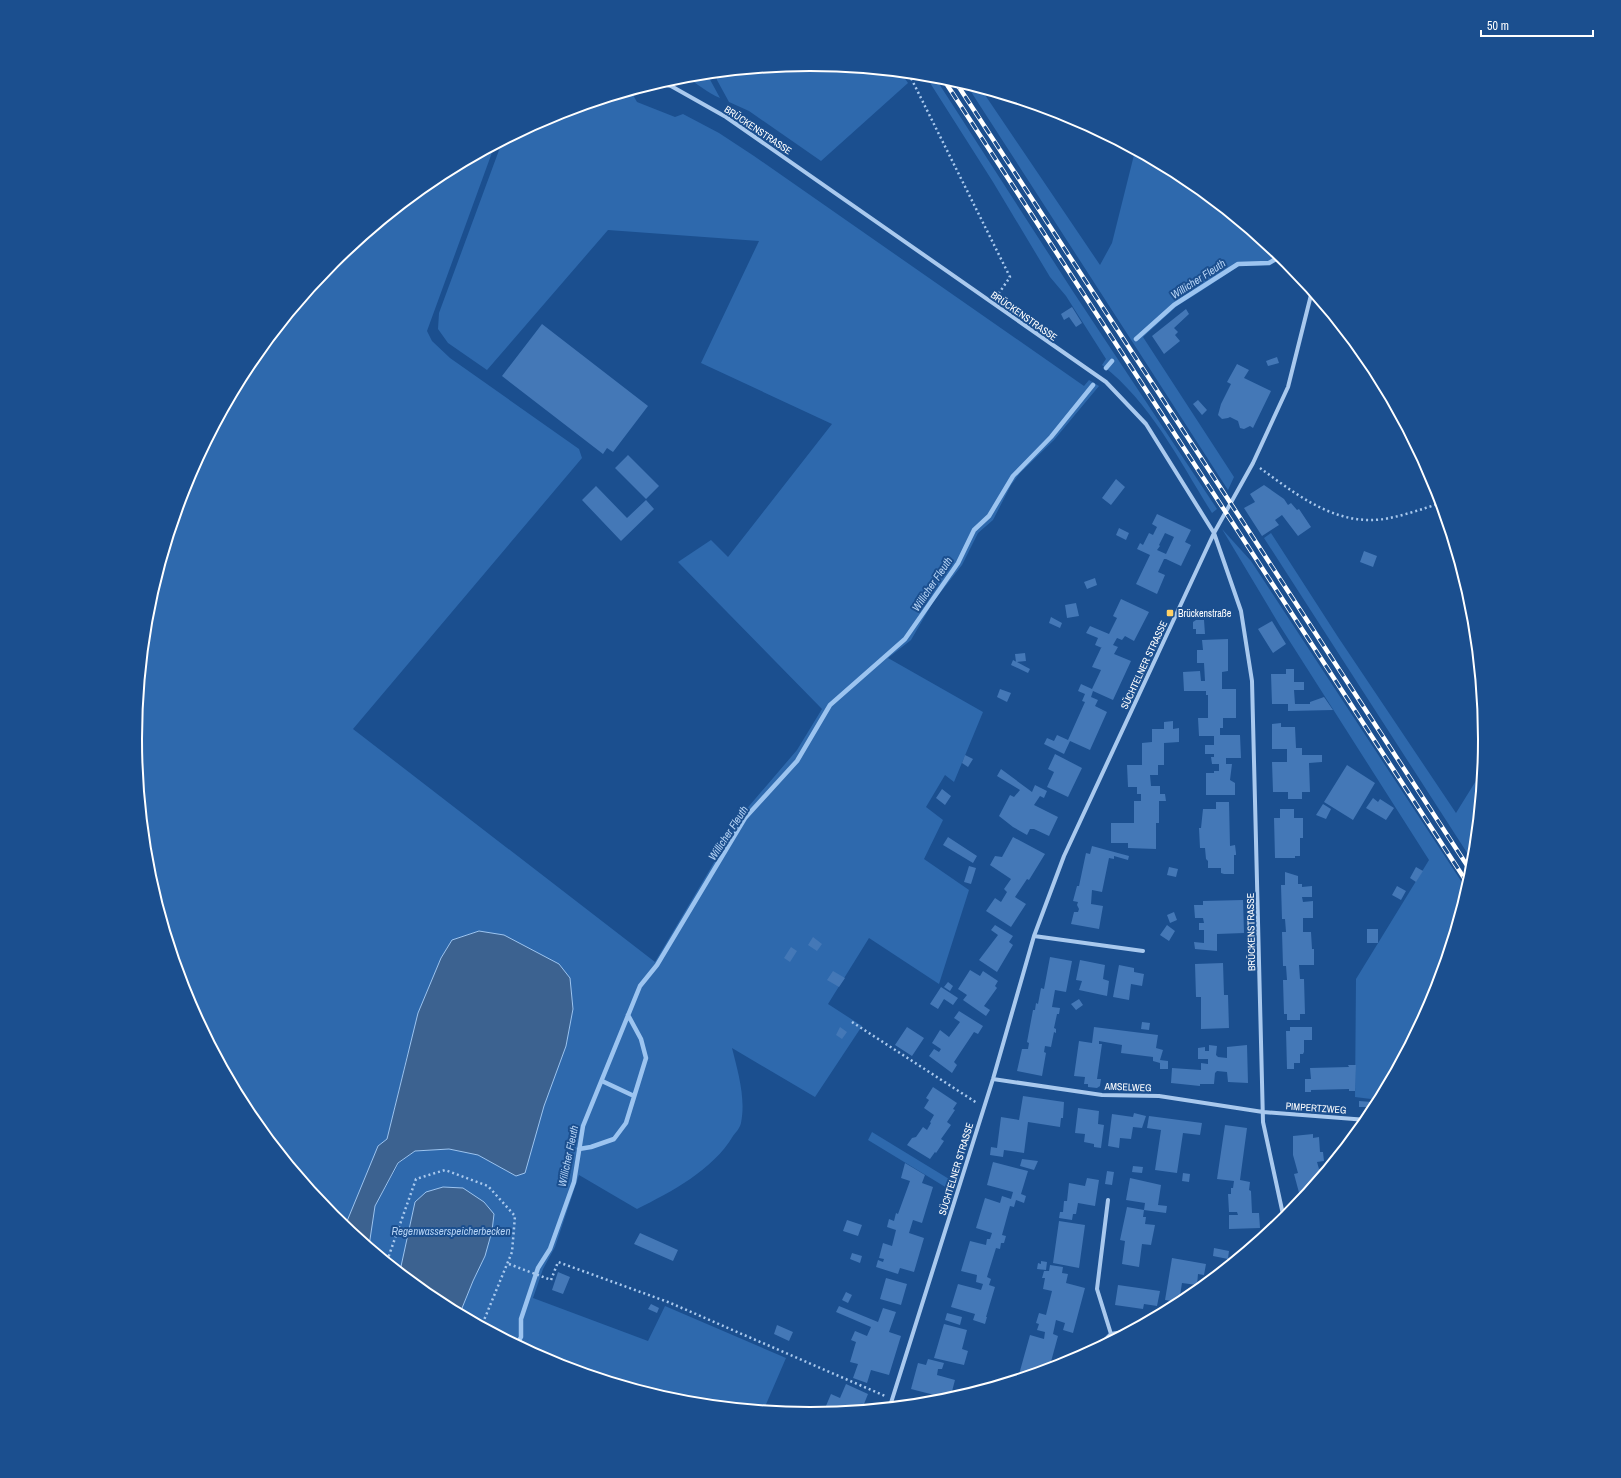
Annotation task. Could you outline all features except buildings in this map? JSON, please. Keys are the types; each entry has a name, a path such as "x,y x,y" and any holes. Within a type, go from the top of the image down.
{"street":[{"name":"BRÜCKENSTRASSE","path":"671,86 726,117 1106,382 1146,424 1214,533 1241,611 1252,681 1263,1122 1282,1212"},
{"name":"SÜCHTELNER STRASSE","path":"893,1400 993,1079 1034,936 1064,856 1214,533 1253,463 1288,387 1311,296"},
{"path":"1034,936 1143,951"},
{"name":"AMSELWEG","path":"993,1079 1102,1095 1159,1096 1263,1112"},
{"name":"PIMPERTZWEG","path":"1263,1112 1359,1119"},
{"path":"1108,1200 1096,1289 1111,1334"},
{"path":"1108,1337 1111,1334 1115,1333"}],"path":[{"path":"911,79 1010,277 992,303"},
{"path":"1253,463 1303,499 1346,517 1373,520 1410,513 1436,505"},
{"path":"852,1022 984,1108"},
{"path":"389,1256 416,1179 445,1170 488,1186 515,1216 512,1252 509,1264 483,1322"},
{"path":"509,1264 551,1280 558,1262 668,1302 893,1400"}],"shaded area":[{"path":"810,71 854,72 898,77 905,78 908,83 821,161 749,111 729,102 717,78 723,77 767,72"},
{"path":"710,79 720,98 694,82"},
{"path":"930,82 939,84 1072,290 1217,509 1212,513 1150,415 1119,380 1102,365 1106,359 1066,296 1050,277 993,182"},
{"path":"971,91 985,94 1100,265 1112,243 1134,155 1182,184 1217,209 1251,237 1276,260 1268,265 1239,266 1177,306 1143,337 1234,477 1228,490"},
{"path":"633,95 637,102 675,117 683,114 719,133 1084,386 1089,380 1099,386 1054,440 1020,473 1011,485 993,520 978,533 962,565 933,602 911,640 888,658 983,712 954,782 945,775 926,807 943,820 924,859 969,890 939,984 869,938 828,1004 862,1026 815,1097 732,1048 741,1085 743,1104 740,1127 725,1148 703,1170 664,1195 637,1209 579,1175 555,1247 543,1269 533,1298 648,1341 665,1306 786,1358 765,1406 680,1394 596,1372 515,1338 476,1318 462,1309 485,1256 415,1202 401,1267 370,1241 375,1206 399,1163 415,1151 449,1149 478,1155 516,1176 566,1046 573,1009 570,978 479,931 452,940 441,958 407,1056 387,1139 348,1220 308,1179 281,1146 255,1110 232,1073 211,1034 193,995 165,912 155,869 148,826 142,739 144,695 148,652 155,609 165,566 193,483 211,444 232,405 255,368 281,332 308,299 338,267 370,237 404,209 439,184 492,152 427,331 432,341 450,358 579,449 582,458 353,729 655,962 744,812 797,750 822,709 678,562 711,540 728,557 832,424 701,363 759,241 608,230 487,370 448,343 438,329 439,313 500,148 555,122 596,106"},
{"path":"1222,529 1251,561 1463,883 1456,912 1443,954 1428,995 1410,1034 1373,1099 1355,1097 1356,979 1429,860 1280,626"},
{"path":"1271,533 1338,637 1456,813 1477,779 1473,826 1468,855 1264,538"},
{"path":"872,1132 949,1179 947,1188 868,1140"}],"water":[{"path":"479,931 504,935 559,964 570,978 573,1009 566,1046 544,1106 525,1173 516,1176 478,1155 449,1149 415,1151 398,1163 375,1206 370,1241 348,1220 378,1146 387,1139 418,1013 441,958 452,940"},
{"name":"Regenwasserspeicherbecken","path":"443,1187 463,1188 484,1202 494,1214 492,1231 485,1256 462,1309 401,1267 415,1202 426,1192"}],"waterway":[{"name":"Willicher Fleuth","path":"1136,339 1174,305 1238,264 1269,263 1275,260"},
{"name":"Willicher Fleuth","path":"1106,368 1112,361"},
{"name":"Willicher Fleuth","path":"519,1340 521,1337 521,1319 538,1268 550,1249 574,1182 583,1126 640,986 657,965 745,818 797,761 830,705 905,639 958,563 974,530 989,516 1013,476 1051,437 1093,385"},
{"path":"579,1149 591,1147 614,1139 626,1123 646,1058 641,1039 628,1015"},
{"path":"602,1081 634,1096"}],"railway":[{"path":"948,86 1464,878"},
{"path":"960,88 1467,865"}],"place":[{"name":"Brückenstraße","path":"1170,613"}]}
